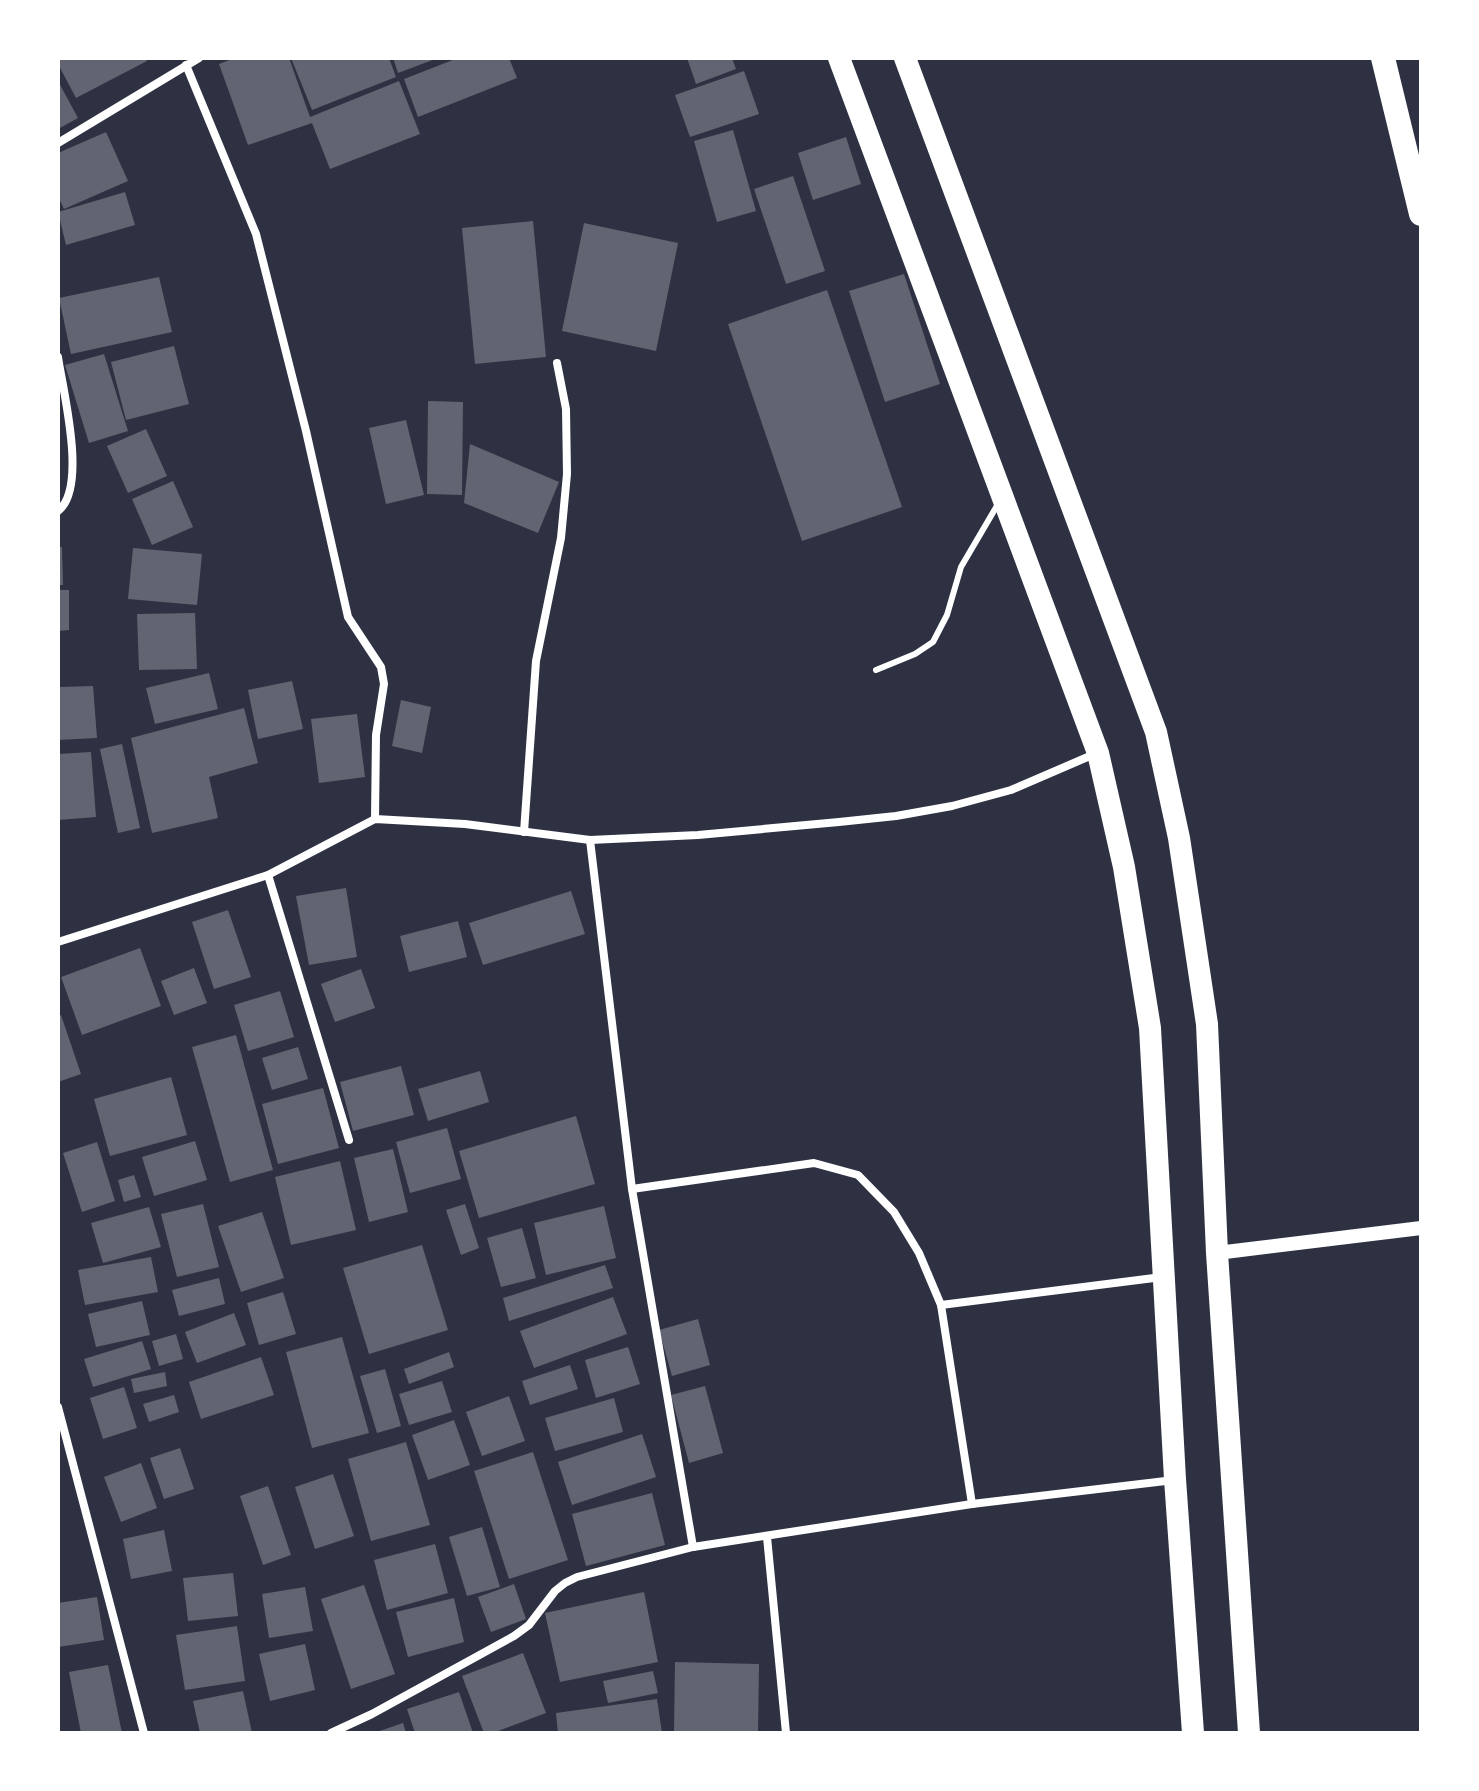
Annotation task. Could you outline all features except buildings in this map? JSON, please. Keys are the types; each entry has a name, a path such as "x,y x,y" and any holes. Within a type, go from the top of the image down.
{"highway":[{"path":"839,58 1098,753 1124,867 1150,1028 1175,1479 1193,1733"},
{"path":"905,58 1156,732 1179,838 1207,1024 1217,1253 1249,1733"},
{"path":"1383,58 1421,214"}],"street":[{"path":"58,143 199,58"},
{"path":"186,65 256,234 306,431 348,617 381,667 384,684 376,735 375,819"},
{"path":"58,357 71,442 72,486 64,506 58,511"},
{"path":"524,832 536,661 561,538 567,474 566,409 557,363"},
{"path":"58,942 268,875 375,819 465,824 590,840 698,835 896,816 952,806 1011,790 1098,753"},
{"path":"590,840 632,1189 693,1547"},
{"path":"268,875 349,1140"},
{"path":"632,1189 814,1163 858,1175 894,1212 919,1253 941,1305 972,1504"},
{"path":"1217,1253 1421,1228"},
{"path":"941,1305 1163,1277"},
{"path":"58,1407 144,1733"},
{"path":"331,1733 372,1714 514,1636 529,1625 555,1591 577,1577 693,1547 972,1504 1175,1479"},
{"path":"767,1537 786,1733"}],"lane":[{"path":"876,670 915,654 933,642 947,615 961,567 1002,496"}]}
